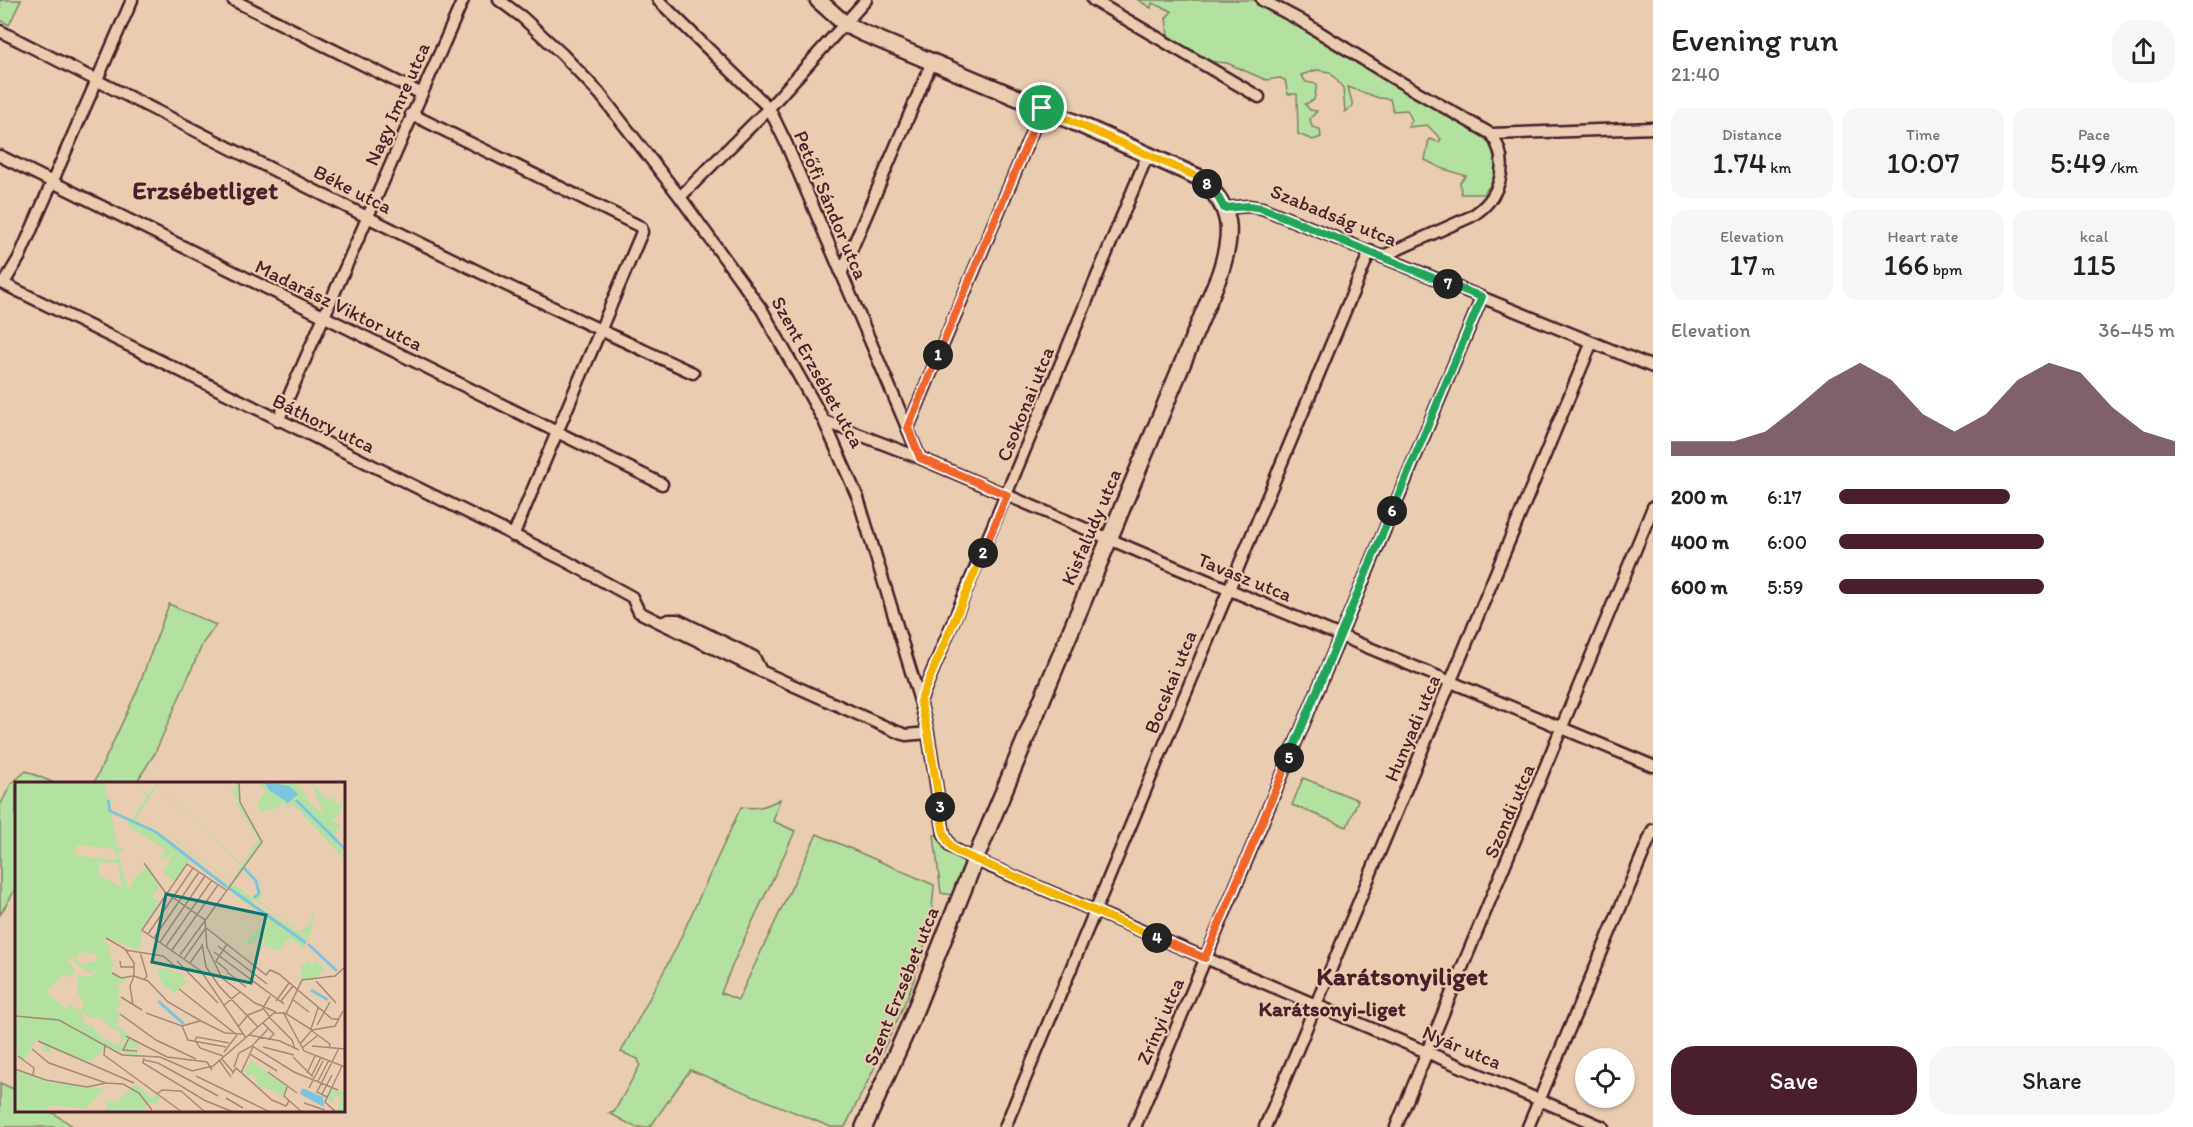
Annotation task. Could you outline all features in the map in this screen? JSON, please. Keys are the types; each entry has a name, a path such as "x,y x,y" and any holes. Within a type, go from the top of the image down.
{"street":[{"path":"2,282 19,258 132,0"},
{"path":"233,0 420,93"},
{"name":"Nagy Imre utca","path":"278,421 420,93 463,0"},
{"name":"Szent Erzsébet utca","path":"499,0 522,17 562,54 600,94 680,197 762,310 824,421 858,498 920,701 928,733 944,834 948,844"},
{"name":"Petőfi Sándor utca","path":"658,0 769,108 920,458"},
{"path":"818,0 845,24 1198,177 1217,195 1224,208"},
{"path":"680,197 769,108 866,0"},
{"path":"1094,0 1259,97"},
{"path":"1262,0 1491,134 1498,144 1502,172 1487,204 1470,217 1383,256"},
{"name":"Béke utca","path":"0,31 368,217 693,373"},
{"path":"841,274 932,62"},
{"path":"908,428 1042,108"},
{"path":"411,114 641,228 642,231 513,536"},
{"path":"1491,134 1653,128"},
{"name":"Csokonai utca","path":"920,701 1148,154"},
{"name":"Madarász Viktor utca","path":"0,156 662,484"},
{"name":"Szabadság utca","path":"1224,208 1249,206 1262,208 1653,367"},
{"name":"Kisfaludy utca","path":"975,860 1219,276 1229,238 1224,208"},
{"name":"Bocskai utca","path":"1005,1127 1370,251"},
{"name":"Báthory utca","path":"2,282 278,421 564,560 632,597 639,612 661,623"},
{"name":"Zrínyi utca","path":"1135,1127 1482,297"},
{"name":"Hunyadi utca","path":"1265,1127 1592,342"},
{"name":"Tavasz utca","path":"824,421 920,458 1108,539 1653,766"},
{"name":"Szondi utca","path":"1396,1127 1653,507"},
{"path":"661,623 678,620 754,657 761,671"},
{"path":"661,623 895,732 906,735 928,733"},
{"path":"1528,1127 1653,830"},
{"name":"Nyár utca","path":"948,844 956,851 975,860 1603,1127"},
{"name":"Szent Erzsébet utca","path":"864,1127 913,1016 975,860"}],"green space":[{"path":"0,0 21,0 9,25 0,20"},
{"path":"1138,0 1256,0 1274,9 1487,136 1496,151 1497,166 1493,180 1483,194 1461,194 1460,182 1466,176 1425,160 1429,139 1439,142 1441,139 1427,125 1408,127 1412,120 1407,110 1393,111 1390,99 1379,98 1348,87 1353,106 1345,112 1343,88 1330,72 1317,70 1301,75 1306,82 1317,84 1314,100 1305,104 1310,110 1317,111 1310,119 1312,127 1320,129 1321,137 1313,140 1298,134 1297,94 1288,94 1285,80 1280,78 1266,80 1227,63 1206,61 1168,36 1166,18 1172,11 1152,3 1151,8"},
{"path":"169,604 216,625 203,643 155,753 137,782 94,782 137,691"},
{"path":"26,771 52,782 15,782 15,890 0,915 0,806 11,784"},
{"path":"1303,778 1358,800 1347,827 1292,805"},
{"path":"780,799 773,821 795,831 721,993 738,1000 817,834 934,885 931,917 924,949 902,1010 845,1127 831,1127 690,1070 650,1127 635,1127 609,1113 614,1112 640,1065 638,1059 621,1052 675,950 741,807 761,807"},
{"path":"940,834 944,845 964,860 952,895 941,893 934,835"},
{"path":"0,1083 15,1090 15,1112 52,1112 74,1127 0,1127"}],"district":[{"name":"Erzsébetliget","path":"205,190"},
{"name":"Karátsonyiliget","path":"1402,976"},
{"name":"Karátsonyi-liget","path":"1332,1008"}],"route":[{"path":"1042,108 1198,177 1217,195 1224,208 1249,206 1262,208 1482,297 1205,958 956,851 948,844 944,834 928,733 920,701 1007,495 920,458 908,428 1042,108"}]}
